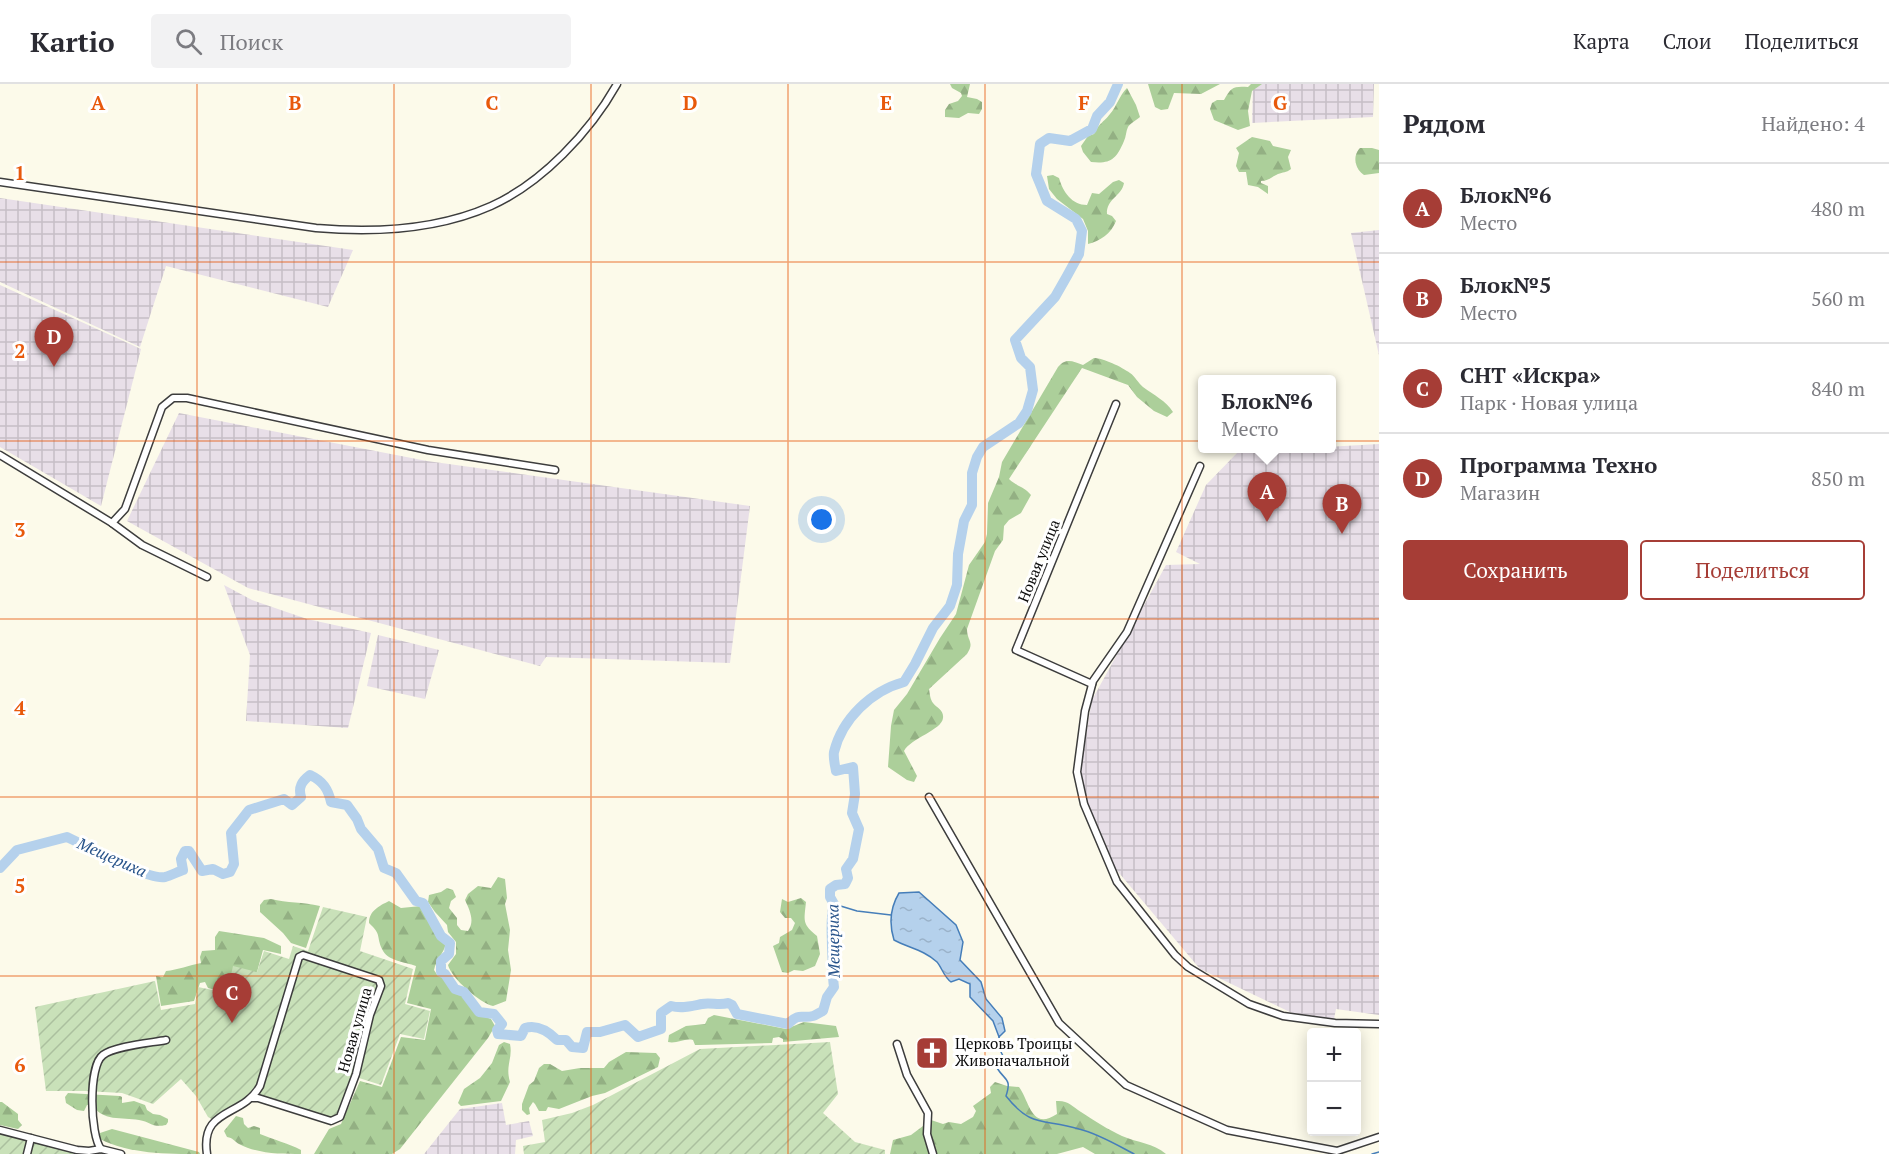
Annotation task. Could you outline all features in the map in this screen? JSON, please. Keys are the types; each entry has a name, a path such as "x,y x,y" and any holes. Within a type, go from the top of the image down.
{"street":[{"path":"0,182 316,228 350,231 386,230 421,225 454,218 491,206 523,188 558,160 580,136 604,108 617,84"},
{"path":"112,523 125,510 162,407 173,398 187,398 428,450 555,470"},
{"name":"Новая улица","path":"1092,684 1016,650 1116,404"},
{"path":"0,455 112,523 142,545 207,577"},
{"path":"1200,466 1127,632 1092,684 1085,711 1077,772 1084,804 1117,882 1175,955 1188,967 1250,1004 1283,1016 1335,1023 1379,1024"},
{"path":"929,797 1059,1023 1126,1085 1227,1130 1337,1151 1379,1137"},
{"name":"Новая улица","path":"207,1154 206,1132 211,1124 251,1098 260,1086 299,957 303,955 379,980 381,986 370,1015 356,1074 340,1117 331,1121 258,1098 251,1098"},
{"path":"101,1149 94,1136 92,1099 98,1061 103,1055 116,1050 166,1040"},
{"path":"897,1044 907,1075 928,1113 927,1134 933,1154"},
{"path":"0,1130 89,1153 101,1149 121,1154"},
{"path":"27,1154 31,1138"}],"shaded area":[{"path":"1253,84 1374,84 1373,117 1252,123"},
{"path":"0,198 353,250 328,307 166,266 140,347 0,282"},
{"path":"1379,230 1379,355 1351,233"},
{"path":"0,285 141,349 101,506 0,447"},
{"path":"179,413 427,461 750,506 730,663 546,657 540,666 248,588 127,521"},
{"path":"1379,444 1379,1015 1336,1009 1334,1019 1292,1013 1200,969 1114,867 1094,828 1082,788 1080,770 1092,700 1166,565 1200,564 1176,552 1206,485 1237,453 1336,453 1336,446"},
{"path":"224,585 252,600 307,619 371,633 348,728 246,721 250,655"},
{"path":"378,635 439,650 425,699 367,686"},
{"path":"502,1103 506,1125 529,1121 533,1136 516,1140 515,1154 424,1154 460,1109"}],"green space":[{"path":"950,84 970,84 967,97 982,102 979,114 968,113 959,118 945,117 945,110 949,104 958,101 962,96"},
{"path":"1148,84 1220,84 1201,94 1174,93 1168,109 1161,110 1155,107"},
{"path":"1251,84 1262,84 1252,91 1248,111 1250,126 1238,130 1214,120 1210,109 1212,103 1224,100 1233,88 1248,87"},
{"path":"1127,88 1140,117 1128,127 1124,141 1115,157 1108,161 1091,162 1081,146 1110,114"},
{"path":"1252,137 1270,141 1273,146 1291,150 1288,157 1291,169 1261,181 1268,186 1268,194 1258,187 1248,185 1246,172 1239,172 1236,166 1239,153 1236,148"},
{"path":"1360,148 1379,150 1379,173 1364,175 1358,169 1355,158"},
{"path":"1053,175 1059,178 1069,197 1077,203 1087,205 1092,193 1099,194 1113,182 1119,180 1124,183 1107,209 1107,214 1116,221 1114,226 1101,239 1088,244 1088,231 1083,219 1057,199 1049,189 1047,176"},
{"path":"1094,358 1112,363 1130,373 1173,412 1167,417 1154,411 1137,397 1128,385 1082,368 1009,479 1031,495 1021,513 1004,526 1003,540 995,551 967,629 971,644 967,654 929,689 932,701 941,711 943,718 937,726 904,751 917,776 914,782 907,780 888,767 894,710 907,694 956,614 969,565 985,542 988,503 999,477 1002,462 1058,367 1069,361 1083,365"},
{"path":"498,877 505,879 511,970 506,1001 493,1006 467,989 450,970 448,965 456,954 456,942 448,932 447,925 428,902 429,895 447,888 453,890 456,897 451,901 449,908 457,918 457,925 461,930 468,931 471,920 465,900 468,894 478,886 491,888"},
{"path":"801,898 806,902 805,922 817,936 820,954 815,966 803,971 782,972 773,946 779,943 780,937 792,930 795,923 791,918 785,918 780,912 782,899 788,902"},
{"path":"264,900 320,906 306,948 291,943 260,912 260,905"},
{"path":"389,901 401,908 421,906 440,939 446,944 434,970 438,976 444,977 452,989 463,996 477,1014 491,1019 495,1026 400,1149 392,1154 314,1154 329,1129 341,1124 360,1081 382,1087 401,1037 425,1040 431,1009 407,1003 416,966 384,953 376,930 369,923 373,912"},
{"path":"323,907 367,917 360,951 413,969 405,1004 430,1011 424,1039 400,1034 381,1085 359,1078 343,1118 333,1124 254,1098 217,1122 208,1117 196,1096 181,1079 153,1104 122,1093 46,1091 35,1007 155,981 161,1010 195,1004 198,987 227,993 233,966 257,972 264,951 289,959 293,946 308,951"},
{"path":"219,931 264,938 281,946 281,954 263,950 257,972 227,993 208,988 205,982 200,983 194,1001 161,1006 156,976 163,977 166,971 201,963 202,951 215,950 215,937"},
{"path":"714,1015 786,1029 804,1022 836,1026 839,1037 783,1042 783,1039 779,1037 773,1038 772,1043 695,1045 693,1040 668,1042 669,1035 686,1026 705,1024 708,1018"},
{"path":"504,1042 510,1044 508,1071 510,1082 501,1101 461,1106 458,1103 464,1089 480,1078 492,1063 499,1045"},
{"path":"830,1042 838,1094 823,1113 855,1142 885,1150 885,1154 524,1154 523,1146 545,1142 542,1120 593,1105 700,1049"},
{"path":"626,1052 656,1053 660,1058 658,1067 605,1093 559,1109 548,1107 546,1111 539,1111 533,1102 529,1108 530,1114 527,1115 522,1110 529,1085 544,1064 550,1064 562,1071 604,1068 609,1062"},
{"path":"995,1082 1019,1087 1036,1117 1042,1119 1057,1114 1056,1101 1064,1101 1117,1134 1151,1145 1166,1154 1095,1154 1083,1147 1057,1154 890,1154 893,1140 911,1135 931,1120 943,1124 949,1122 961,1124 973,1117 976,1111 973,1106 991,1093 990,1087"},
{"path":"68,1093 120,1096 122,1103 134,1101 145,1105 147,1110 168,1119 168,1122 166,1125 158,1126 139,1120 113,1118 101,1114 92,1104 87,1105 84,1111 77,1110 66,1103 65,1097"},
{"path":"0,1102 18,1114 18,1120 22,1125 18,1129 0,1125"},
{"path":"236,1116 243,1118 248,1128 254,1126 260,1128 260,1134 301,1150 301,1154 261,1152 227,1137 224,1131"},
{"path":"112,1129 200,1154 136,1150 100,1139 100,1133"},
{"path":"0,1134 82,1154 0,1154"},
{"path":"99,1152 107,1154 82,1154"}],"water":[{"path":"919,892 956,925 963,942 960,960 981,982 986,999 1002,1018 1005,1031 999,1037 993,1021 970,997 970,984 959,979 951,982 932,958 894,940 891,916 899,893"}],"waterway":[{"name":"Мещериха","path":"0,868 17,850 67,837 116,862 156,877 165,877 183,870 181,859 185,851 189,851 202,871 213,869 223,874 230,872 234,864 231,833 249,810 284,799 292,805 301,797 301,784 310,775 324,786 331,802 347,805 361,829 378,849 384,868 396,873 416,901 423,903 441,936 450,943 449,954 441,961 441,972 445,974 455,989 464,992 479,1012 494,1014 502,1024 497,1030 498,1034 521,1036 525,1028 534,1027 547,1032 557,1040 566,1040 572,1047 583,1048 587,1032 600,1032 625,1025 638,1037 661,1029 661,1013 671,1006 728,1003 732,1005 737,1014 788,1024 798,1017 813,1016 823,1011 827,997 834,987 831,926 834,904 830,897 830,889 836,885 845,884 848,878 846,869 853,859 859,829 852,813 855,794 853,767 836,771 834,752 844,728 860,708 880,692 904,682 933,628 950,606 957,585 958,554 964,521 972,505 972,473 977,457 983,447 1019,423 1027,411 1033,390 1030,367 1021,358 1015,340 1055,297 1079,254 1082,231 1076,219 1047,201 1036,174 1040,144 1049,138 1070,141 1092,129 1097,116 1110,102 1118,84"},
{"path":"834,904 857,911 891,915"},
{"path":"999,1036 1003,1056 997,1068 1008,1083 1006,1096 1023,1114 1039,1121 1086,1131 1134,1154"},
{"path":"1372,1154 1379,1152"}],"place":[{"name":"Программа Техно","path":"54,367"},
{"name":"Блок№6","path":"1267,522"},
{"name":"Блок№5","path":"1342,534"},
{"name":"СНТ «Искра»","path":"232,1023"},
{"name":"Церковь Троицы Живоначальной","path":"932,1053"}]}
